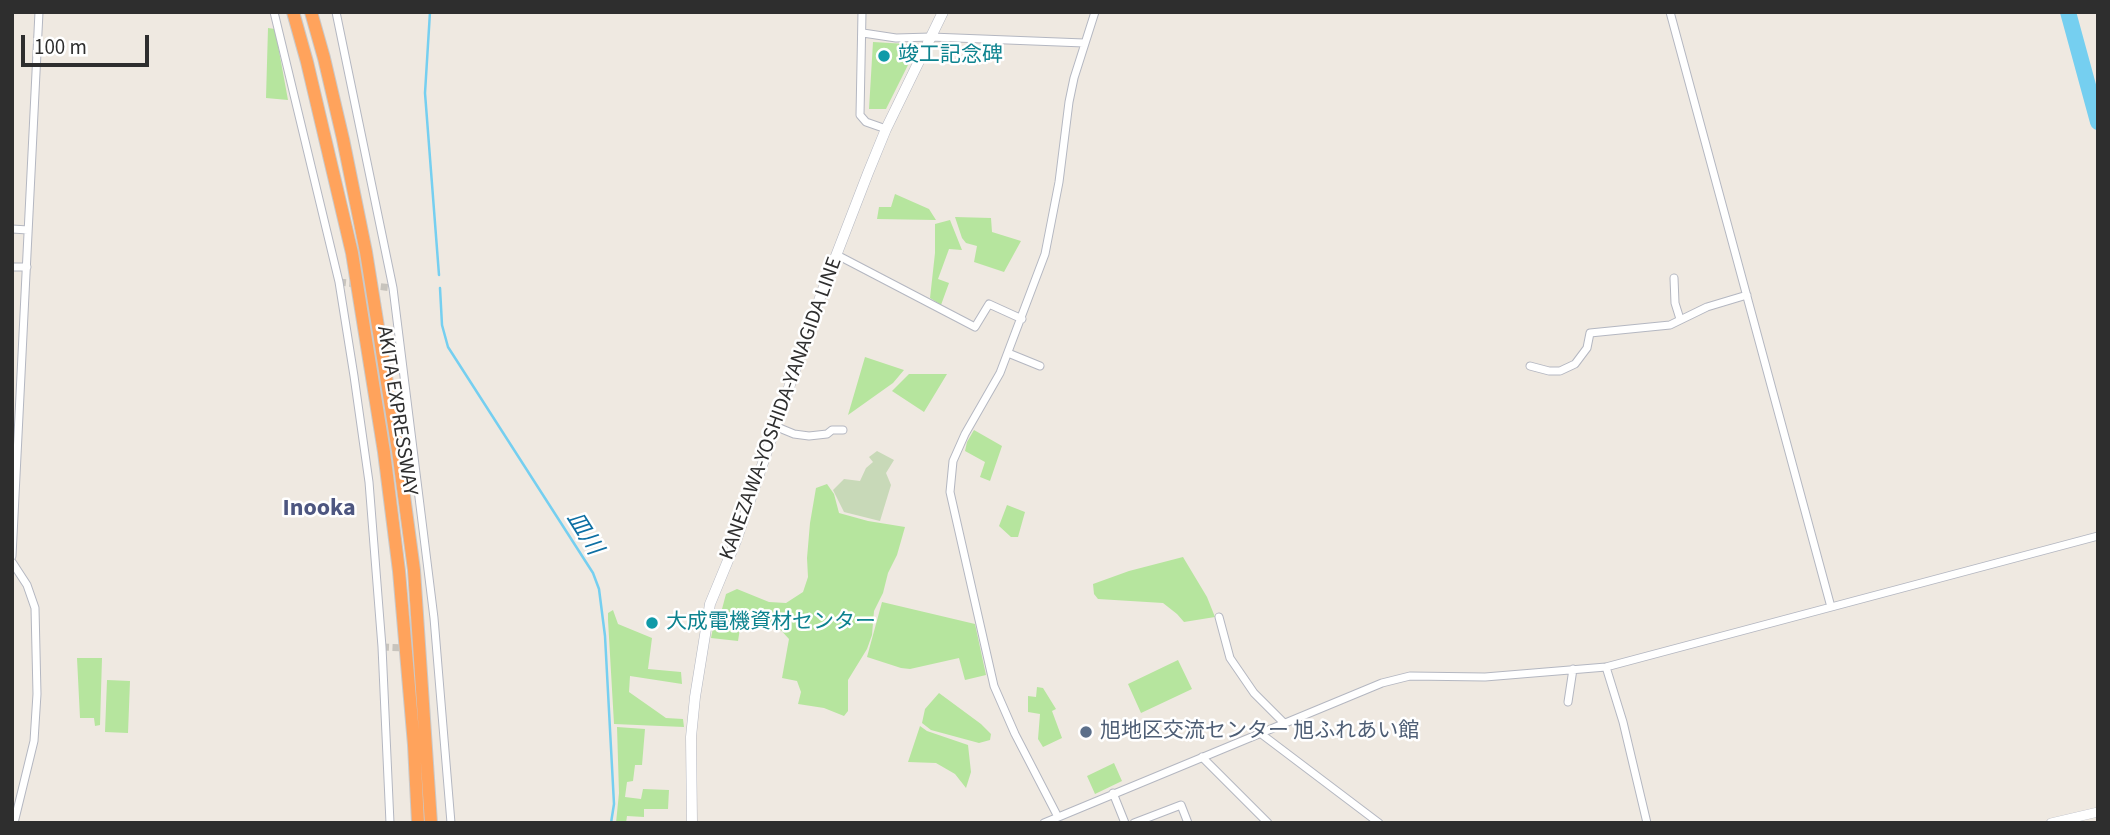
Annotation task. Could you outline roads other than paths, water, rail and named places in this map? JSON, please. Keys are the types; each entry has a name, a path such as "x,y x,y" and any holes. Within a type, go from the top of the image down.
{"highway":[{"name":"AKITA EXPRESSWAY","path":"293,12 352,253 384,452 399,571 418,823"},
{"name":"AKITA EXPRESSWAY","path":"310,12 343,139 366,252 398,451 414,570 431,823"}],"main road":[{"name":"KANEZAWA-YOSHIDA-YANAGIDA LINE","path":"692,823 692,722 710,604 736,541 837,256 886,128 943,12"}],"street":[{"path":"12,556 39,12"},
{"path":"274,12 339,282 368,469 382,647 390,823"},
{"path":"336,12 393,288 434,618 451,823"},
{"path":"862,12 860,115 866,122 886,128"},
{"path":"863,29 868,12"},
{"path":"1058,817 1015,734 995,686 950,492 953,461 1009,353 1045,254 1057,200 1069,102 1095,12"},
{"path":"1670,12 1831,607"},
{"path":"863,29 896,38 1084,43"},
{"path":"12,229 28,230"},
{"path":"837,256 975,327 989,304 1022,319"},
{"path":"12,267 27,268"},
{"path":"1674,278 1675,303 1680,319"},
{"path":"1530,366 1560,371 1575,364 1587,348 1590,333 1670,325 1707,307 1747,295"},
{"path":"12,333 23,336"},
{"path":"1009,353 1040,366"},
{"path":"776,427 794,434 810,436 843,430"},
{"path":"1044,823 1382,683 1410,676 1485,677 1606,667 2098,536"},
{"path":"12,562 27,586 35,608 37,694 34,741 14,823"},
{"path":"1219,617 1230,658 1254,693 1284,723"},
{"path":"1606,667 1623,722 1647,823"},
{"path":"1568,702 1573,669"},
{"path":"1259,733 1379,823"},
{"path":"1202,757 1268,823"},
{"path":"1113,793 1125,823"},
{"path":"1134,823 1181,805 1188,823"},
{"path":"2051,823 2098,812"}],"waterway":[{"name":"皿川","path":"430,12 425,93 439,275"},
{"path":"2068,12 2098,122"},
{"name":"皿川","path":"440,288 442,325 448,347 593,573 599,589 605,636 614,804 611,823"}],"tunnel":[{"path":"339,282 393,288"},
{"path":"382,647 407,648"}],"place":[{"name":"竣工記念碑","path":"884,56"},
{"name":"大成電機資材センター","path":"652,623"},
{"name":"旭地区交流センター 旭ふれあい館","path":"1086,732"}],"district":[{"name":"Inooka","path":"319,510"}]}
